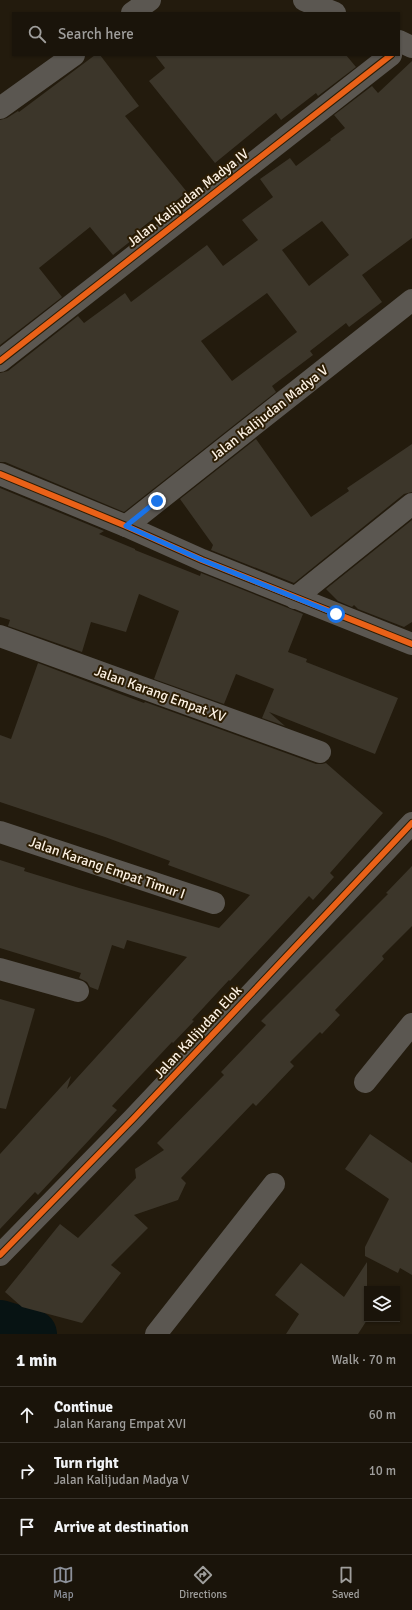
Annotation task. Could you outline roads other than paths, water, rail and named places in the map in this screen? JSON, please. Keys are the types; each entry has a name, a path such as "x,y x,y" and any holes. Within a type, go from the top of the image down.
{"street":[{"path":"133,12 150,0"},
{"path":"304,0 333,12"},
{"path":"0,108 73,56"},
{"name":"Jalan Kalijudan Madya IV","path":"0,360 389,56"},
{"name":"Jalan Kalijudan Madya V","path":"126,526 412,300"},
{"path":"0,474 126,526 202,560 412,644"},
{"path":"295,598 412,504"},
{"name":"Jalan Karang Empat XV","path":"0,636 320,752"},
{"name":"Jalan Kalijudan Elok","path":"0,1256 133,1119 412,823"},
{"name":"Jalan Karang Empat Timur I","path":"0,832 214,904"},
{"path":"0,969 78,991"},
{"path":"365,1082 412,1024"},
{"path":"156,1334 274,1184"}],"waterway":[{"path":"0,1324 33,1334"}]}
